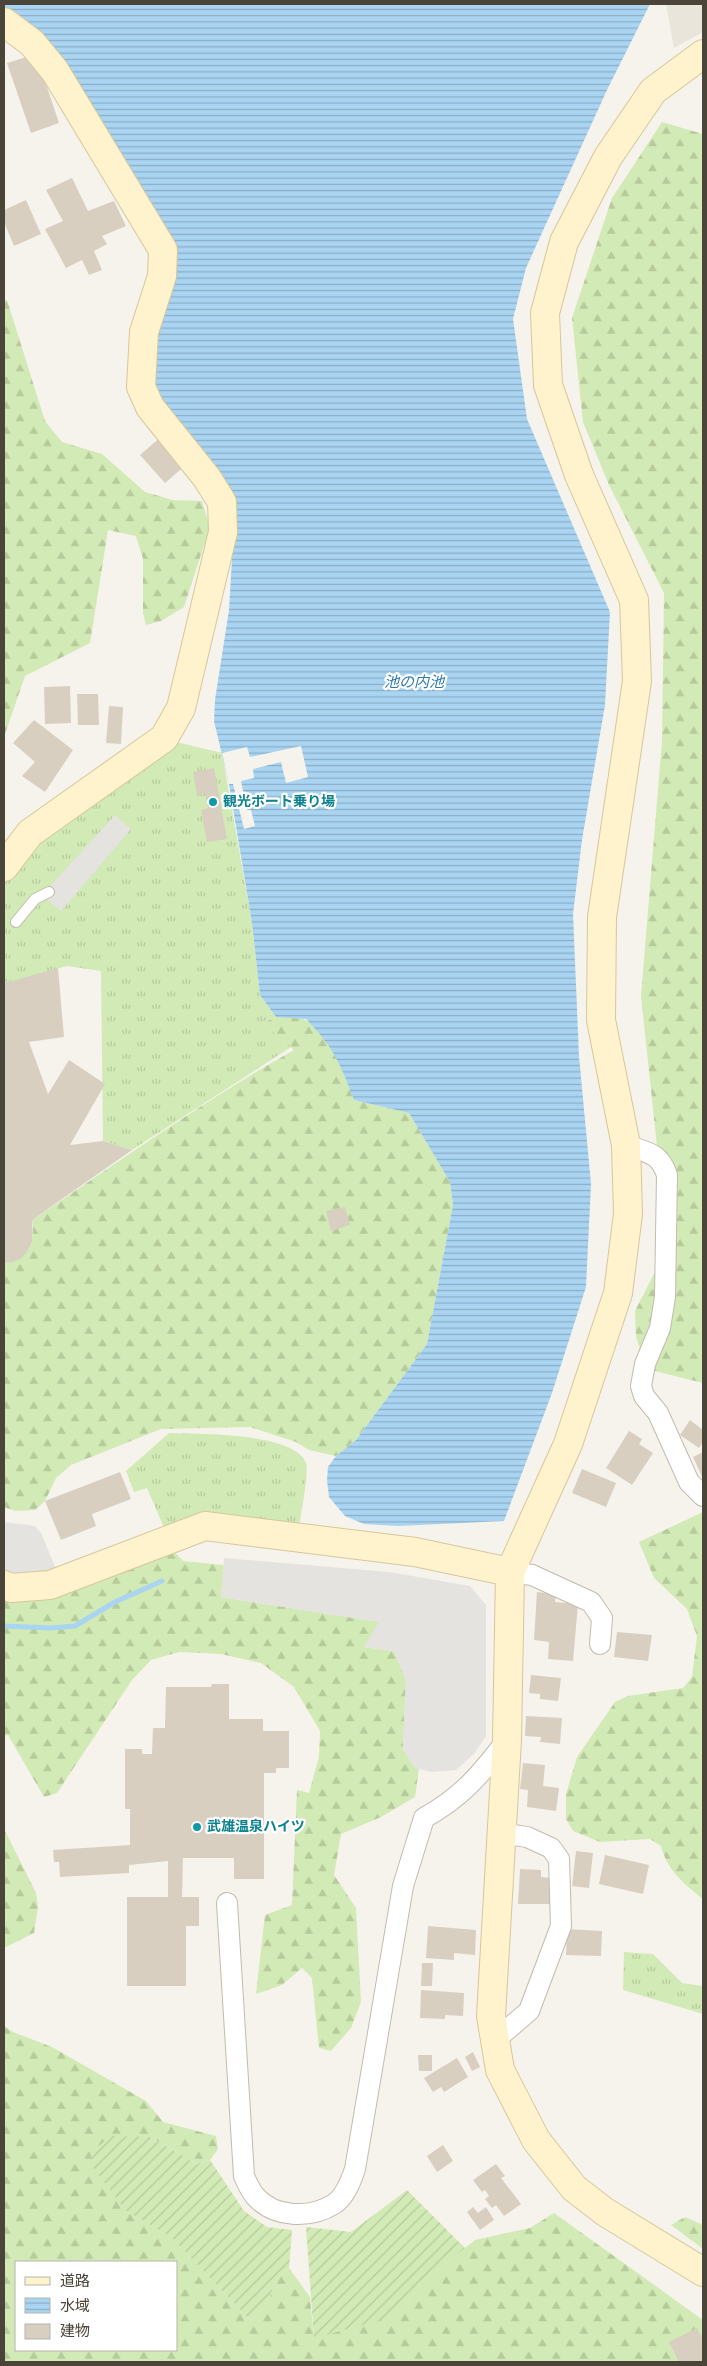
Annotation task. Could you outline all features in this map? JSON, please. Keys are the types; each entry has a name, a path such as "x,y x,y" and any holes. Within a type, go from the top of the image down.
{"street":[{"path":"4,22 32,42 55,71 163,250 162,276 144,332 141,387 150,407 207,478 222,502 223,532 181,708 164,738 30,833 4,867"},
{"path":"703,54 653,91 608,157 564,242 545,313 548,385 580,474 634,600 637,682 602,917 601,1020 626,1145 628,1214 618,1293 568,1444 510,1572 507,1740 491,2016 500,2070 536,2140 574,2188 605,2212 703,2272"},
{"path":"626,1145 650,1153 662,1160 667,1175 664,1297 660,1328 644,1364 641,1386 644,1396 658,1413 689,1482 703,1496"},
{"path":"4,1584 11,1588 50,1585 205,1526 415,1552 532,1575 590,1602 602,1618 600,1644"},
{"path":"227,1903 244,2176 256,2196 271,2209 292,2214 313,2212 334,2204 348,2188 355,2169 403,1886 424,1818 449,1804 481,1774 507,1740"},
{"path":"495,2040 529,2011 561,1926 559,1859 551,1848 527,1837 502,1833"}],"lane":[{"path":"16,922 35,899 49,892"}],"shaded area":[{"path":"666,4 703,4 703,32 674,48"},
{"path":"115,815 131,829 61,911 42,895"},
{"path":"4,1522 35,1526 41,1533 59,1576 4,1576"},
{"path":"224,1558 389,1572 470,1586 486,1605 486,1736 474,1754 456,1770 432,1772 415,1768 403,1749 406,1680 394,1651 364,1647 379,1622 221,1597"}],"green space":[{"path":"662,122 703,134 703,1383 655,1371 644,1363 636,1336 635,1311 658,1266 659,1165 641,996 662,741 664,593 609,485 583,422 572,318 612,198"},
{"path":"4,300 7,300 45,421 62,442 102,454 145,492 173,500 202,501 210,527 184,607 161,621 146,625 143,613 143,559 136,536 108,530 90,643 25,676 4,737"},
{"path":"172,741 222,753 252,923 260,995 276,1017 263,1023 291,1047 132,1150 103,1141 101,971 67,966 4,983 4,874 11,865"},
{"path":"294,1016 306,1020 317,1028 333,1049 354,1100 409,1113 450,1182 453,1205 427,1344 356,1440 336,1456 309,1450 296,1442 250,1427 161,1429 71,1465 56,1478 45,1501 35,1510 15,1511 4,1507 4,1263 19,1259 28,1249 32,1236 32,1220 194,1111 294,1050 263,1023 276,1017"},
{"path":"169,1433 222,1435 265,1440 284,1445 298,1453 306,1463 307,1468 299,1527 165,1530 147,1488 134,1492 126,1471"},
{"path":"703,1513 703,1899 677,1876 667,1862 661,1846 650,1839 600,1842 573,1831 566,1819 566,1794 577,1757 615,1702 628,1696 683,1688 692,1677 697,1636 687,1609 654,1578 639,1542"},
{"path":"171,1548 183,1561 224,1565 221,1597 380,1622 364,1647 394,1651 406,1680 403,1749 415,1767 419,1769 415,1797 381,1817 341,1834 334,1875 356,1908 361,2002 351,2028 331,2051 319,2048 312,1978 302,1968 282,1985 256,1994 265,1915 292,1905 297,1790 309,1793 319,1757 320,1731 294,1687 261,1663 221,1654 179,1652 151,1660 132,1680 57,1793 44,1797 8,1735 4,1736 4,1592"},
{"path":"4,1829 36,1893 38,1907 34,1933 4,1948"},
{"path":"624,1952 653,1954 682,1983 703,1986 703,2014 623,1990"},
{"path":"4,2026 13,2032 52,2047 146,2101 163,2122 216,2136 218,2149 210,2160 197,2164 150,2137 125,2210 172,2238 251,2321 267,2302 277,2280 289,2268 310,2297 314,2338 405,2306 421,2284 475,2240 530,2228 554,2213 703,2320 703,2362 4,2362"},
{"path":"110,2136 150,2137 197,2164 210,2160 244,2211 267,2227 292,2230 289,2268 277,2280 267,2302 251,2321 172,2238 125,2210 92,2166 91,2153"},
{"path":"407,2190 465,2248 421,2284 405,2306 382,2320 314,2338 306,2227 351,2232"},
{"path":"685,2217 703,2225 703,2249 671,2225"}],"water":[{"name":"池の内池","path":"4,4 650,4 607,90 526,268 513,319 527,419 610,612 605,705 582,840 573,914 579,1056 591,1184 586,1287 552,1393 504,1521 398,1526 364,1524 345,1516 329,1497 328,1467 336,1456 356,1440 427,1344 453,1205 450,1182 409,1113 354,1100 335,1056 316,1029 306,1019 276,1017 260,995 252,923 229,784 214,721 215,700 229,610 233,542 152,401 152,340 171,278 41,37 4,7"}],"pier":[{"path":"301,746 308,777 286,783 281,762 253,769 254,778 241,781 247,810 251,810 255,826 244,829 233,784 229,784 222,753 247,747 250,757"}],"building":[{"path":"36,54 59,123 31,133 7,63"},
{"path":"72,178 88,211 114,201 126,226 102,236 107,244 94,251 102,270 89,275 82,260 66,268 45,229 63,221 46,190"},
{"path":"26,200 41,234 14,246 4,222 4,210"},
{"path":"162,436 187,464 165,483 140,455"},
{"path":"70,686 71,723 45,724 44,687"},
{"path":"77,694 98,694 99,725 78,725"},
{"path":"109,706 123,707 121,744 106,743"},
{"path":"34,720 73,750 45,792 22,776 35,762 13,743"},
{"name":"観光ボート乗り場","path":"214,768 227,839 207,842 201,810 208,808 205,793 197,795 193,772"},
{"path":"58,968 64,1037 29,1042 48,1094 69,1060 105,1084 70,1145 103,1141 132,1150 32,1220 32,1241 28,1250 22,1258 4,1263 4,983"},
{"path":"345,1207 350,1225 331,1231 326,1211"},
{"path":"690,1420 703,1430 703,1442 699,1448 680,1435"},
{"path":"629,1431 642,1439 639,1444 653,1453 632,1485 606,1468"},
{"path":"703,1452 703,1479 693,1457"},
{"path":"582,1469 616,1483 606,1507 572,1493"},
{"path":"120,1472 131,1499 92,1514 96,1526 61,1540 45,1501"},
{"path":"537,1592 556,1594 555,1602 578,1604 573,1661 548,1659 549,1642 534,1640"},
{"path":"617,1632 652,1635 648,1661 614,1657"},
{"path":"531,1675 561,1678 558,1701 540,1699 540,1694 529,1693"},
{"name":"武雄温泉ハイツ","path":"212,1684 229,1684 229,1719 263,1719 263,1731 289,1731 289,1768 276,1768 276,1773 264,1773 264,1879 234,1879 234,1858 183,1858 182,1897 199,1897 199,1926 186,1926 186,1986 127,1986 127,1897 168,1897 168,1861 129,1865 129,1873 60,1877 59,1862 54,1862 53,1850 130,1845 130,1809 125,1809 125,1749 142,1749 142,1754 152,1754 153,1728 165,1728 166,1687 211,1687"},
{"path":"526,1716 562,1718 560,1744 540,1742 541,1737 525,1736"},
{"path":"523,1763 545,1765 543,1786 559,1788 556,1811 527,1807 528,1790 520,1789"},
{"path":"576,1851 593,1853 589,1888 572,1886"},
{"path":"605,1855 649,1865 643,1894 599,1884"},
{"path":"520,1869 541,1870 541,1877 551,1878 550,1904 518,1904"},
{"path":"428,1926 476,1930 475,1955 454,1953 454,1960 426,1958"},
{"path":"567,1929 602,1931 601,1956 566,1955"},
{"path":"422,1963 433,1963 432,1986 421,1986"},
{"path":"421,1990 464,1993 463,2016 445,2015 445,2019 420,2018"},
{"path":"473,2052 480,2067 472,2071 465,2057"},
{"path":"418,2055 432,2055 432,2071 419,2071"},
{"path":"457,2058 468,2077 444,2092 441,2087 433,2092 424,2078"},
{"path":"443,2145 453,2161 437,2172 427,2156"},
{"path":"496,2164 505,2176 501,2178 521,2204 504,2216 496,2205 492,2208 485,2199 489,2196 485,2190 482,2192 473,2180"},
{"path":"473,2207 478,2213 486,2207 494,2220 480,2230 467,2212"},
{"path":"697,2328 703,2340 703,2362 679,2362 669,2342"}],"waterway":[{"path":"4,1626 51,1628 75,1626 115,1602 162,1581"}],"place":[{"name":"観光ボート乗り場","path":"213,802"},
{"name":"武雄温泉ハイツ","path":"197,1827"}]}
